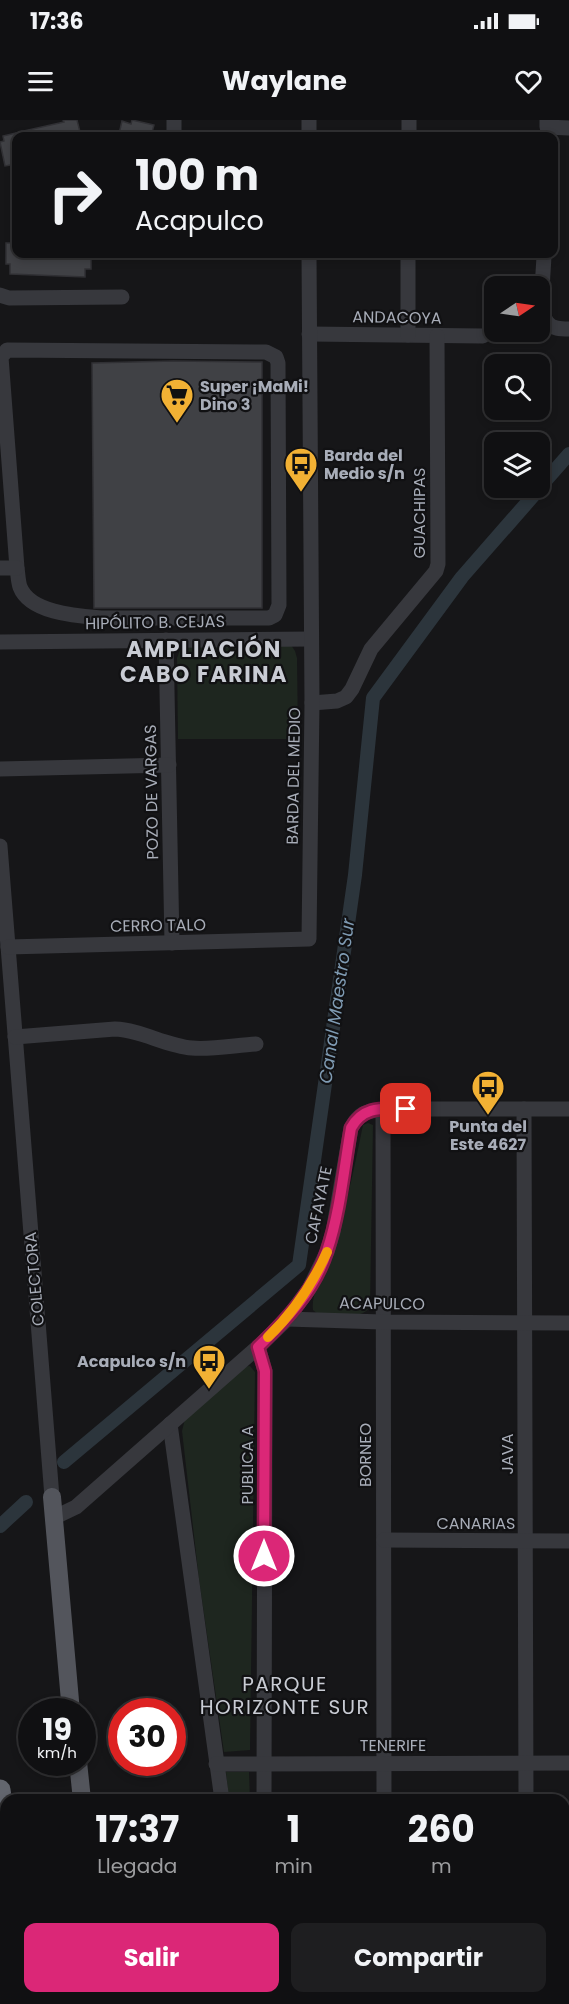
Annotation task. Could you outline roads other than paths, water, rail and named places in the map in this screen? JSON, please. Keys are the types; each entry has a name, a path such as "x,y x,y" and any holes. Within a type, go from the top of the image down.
{"main road":[{"name":"COLECTORA","path":"52,1497 70,1698"},
{"path":"79,1776 81,1794"}],"street":[{"path":"547,128 569,128"},
{"name":"BARDA DEL MEDIO","path":"309,258 312,703 309,939"},
{"path":"408,258 408,335"},
{"path":"544,258 542,312 547,322 558,329 569,329"},
{"path":"0,295 9,298 122,297"},
{"name":"ANDACOYA","path":"309,334 483,336"},
{"name":"GUACHIPAS","path":"312,703 337,701 346,697 371,649 436,571 438,564 437,336"},
{"path":"8,350 267,352 276,357 278,363 279,605 275,615 268,618 101,618 74,615 46,609 31,601 20,586 17,568 3,423 1,357 8,350"},
{"path":"0,568 17,568"},
{"name":"HIPÓLITO B. CEJAS","path":"0,642 311,639"},
{"name":"POZO DE VARGAS","path":"166,640 172,943"},
{"path":"0,769 168,765"},
{"name":"COLECTORA","path":"0,846 52,1497"},
{"name":"CERRO TALO","path":"8,947 309,939"},
{"path":"15,1037 126,1029 192,1048 256,1044"},
{"path":"383,1109 569,1109"},
{"name":"CAFAYATE","path":"287,1319 309,1289 327,1252 333,1232 351,1128 357,1118 366,1112 383,1109"},
{"name":"BORNEO","path":"383,1109 384,1794"},
{"name":"JAVA","path":"524,1109 526,1794"},
{"path":"53,1518 76,1507 287,1319"},
{"name":"ACAPULCO","path":"287,1319 569,1323"},
{"name":"PUBLICA A","path":"258,1347 265,1371 264,1794"},
{"path":"170,1424 221,1794"},
{"name":"CANARIAS","path":"384,1540 569,1541"},
{"name":"TENERIFE","path":"216,1764 569,1763"}],"waterway":[{"name":"Canal Maestro Sur","path":"550,476 569,454"},
{"name":"Canal Maestro Sur","path":"64,1462 299,1265 355,875 373,698 462,577 531,498"},
{"name":"Canal Maestro Sur","path":"0,1526 26,1502"}],"place":[{"name":"Super ¡MaMi! Dino 3","path":"177,424"},
{"name":"Barda del Medio s/n","path":"301,493"},
{"name":"Punta del Este 4627","path":"488,1116"},
{"name":"Acapulco s/n","path":"209,1390"}],"district":[{"name":"AMPLIACIÓN CABO FARINA","path":"204,662"},
{"name":"PARQUE HORIZONTE SUR","path":"285,1696"}]}
